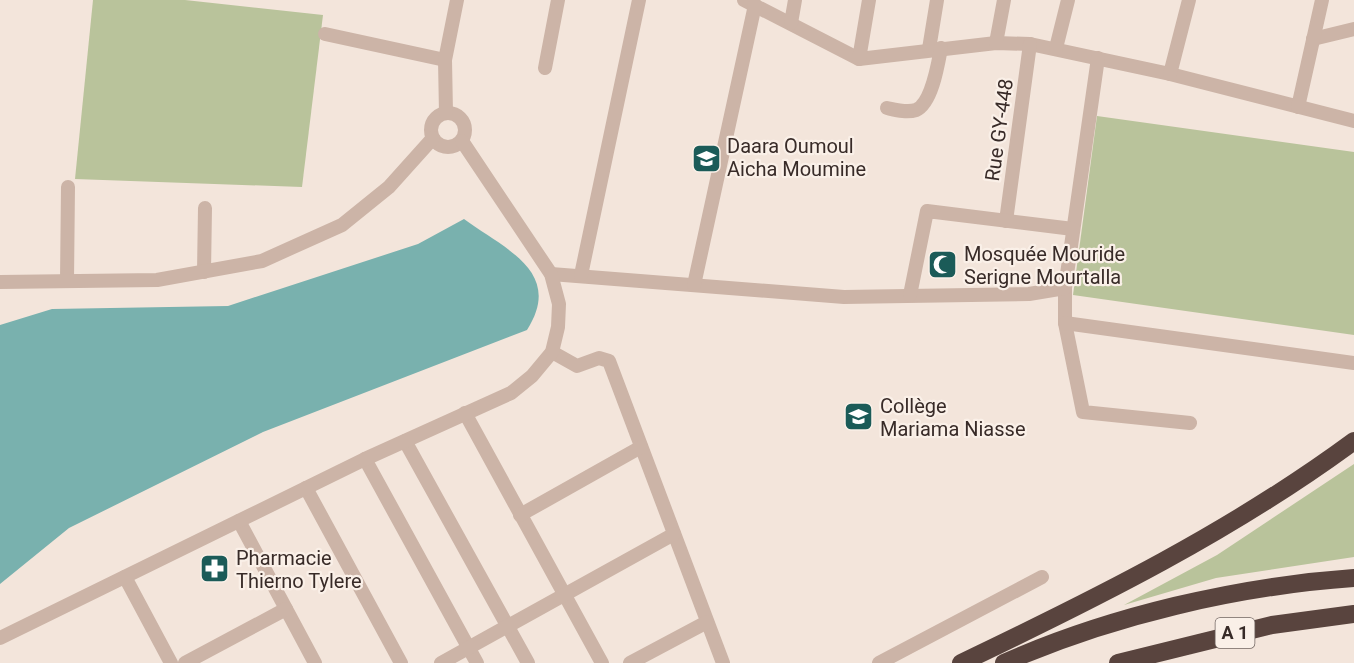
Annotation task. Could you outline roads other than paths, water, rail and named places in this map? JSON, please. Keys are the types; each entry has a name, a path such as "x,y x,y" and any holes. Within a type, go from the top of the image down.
{"highway":[{"path":"961,663 1072,610 1188,548 1302,478 1354,441"},
{"name":"A 1","path":"1004,663 1062,639 1221,597 1354,578"},
{"name":"A 1","path":"1118,663 1272,625 1354,614"}],"street":[{"path":"446,113 445,60 457,0"},
{"path":"545,68 558,0"},
{"path":"580,275 639,0"},
{"path":"791,23 795,0"},
{"path":"859,59 869,0"},
{"path":"887,108 905,111 920,107 927,98 937,72 935,49 937,0"},
{"path":"996,43 1004,0"},
{"path":"1056,48 1068,0"},
{"path":"1170,74 1188,0"},
{"path":"1298,107 1322,0"},
{"path":"694,285 749,3 859,59 996,43 1030,44 1170,74 1354,121"},
{"path":"1313,39 1354,29"},
{"path":"326,34 445,60"},
{"name":"Rue GY-448","path":"1006,220 1030,44"},
{"path":"1098,58 1065,288 1065,322 1083,412 1190,423"},
{"path":"1,278 157,280 262,261 342,225 389,188 433,138 433,122 446,113 454,114 465,125 462,141 455,146 447,148 433,138"},
{"path":"0,638 365,459 511,393 532,376 552,352 558,327 559,304 551,274 462,141"},
{"path":"67,280 68,187"},
{"path":"204,272 205,208"},
{"path":"910,296 927,211 1073,229"},
{"path":"551,274 844,297 1029,294 1065,288"},
{"path":"1065,322 1354,363"},
{"path":"552,352 577,366 599,358 609,361 723,663"},
{"path":"465,413 602,663"},
{"path":"405,441 528,663"},
{"path":"520,515 641,447"},
{"path":"365,459 477,663"},
{"path":"306,488 401,663"},
{"path":"239,521 315,663"},
{"path":"441,663 674,534"},
{"path":"125,577 171,663"},
{"path":"879,663 1042,577"},
{"path":"185,663 286,609"},
{"path":"630,663 707,622"}],"water":[{"path":"464,219 512,252 525,264 534,277 539,292 537,310 527,330 263,432 69,528 0,584 0,325 52,309 228,306 418,244"}],"place":[{"name":"Daara Oumoul Aicha Moumine","path":"706,158"},
{"name":"Mosquée Mouride Serigne Mourtalla","path":"943,265"},
{"name":"Collège Mariama Niasse","path":"859,417"},
{"name":"Pharmacie Thierno Tylere","path":"215,569"}]}
